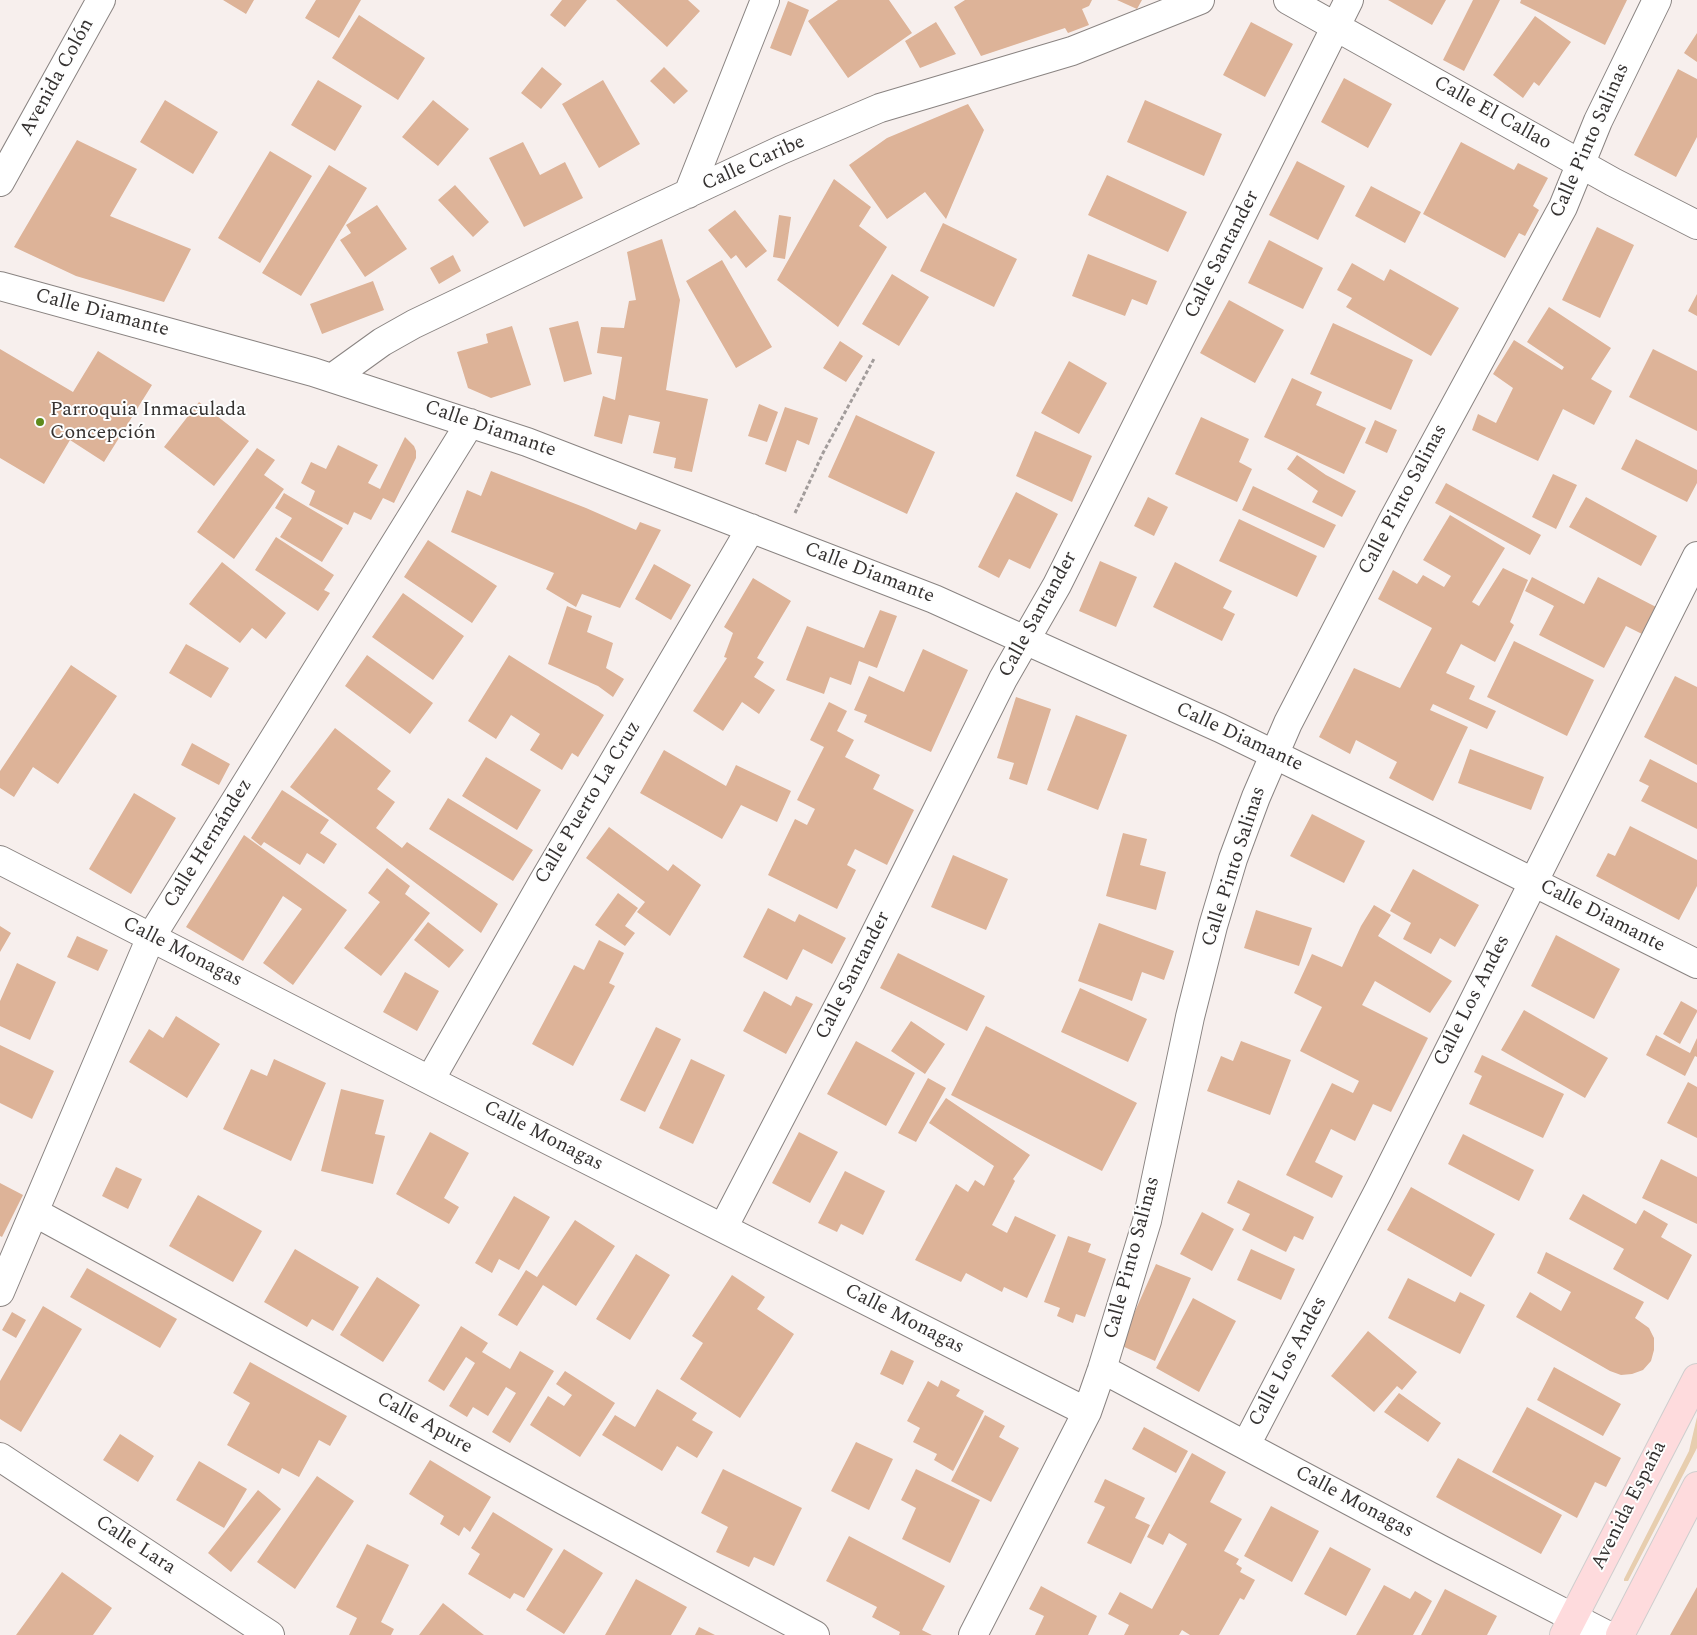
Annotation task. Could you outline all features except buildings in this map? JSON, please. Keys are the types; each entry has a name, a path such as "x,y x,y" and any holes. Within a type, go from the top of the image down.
{"main road":[{"name":"Avenida España","path":"1568,1626 1697,1378"},
{"path":"1620,1635 1697,1486"}],"street":[{"name":"Avenida Colón","path":"0,182 101,0"},
{"path":"688,194 765,0"},
{"name":"Calle Caribe","path":"332,378 382,342 414,324 782,150 880,108 1072,51 1200,0"},
{"name":"Calle El Callao","path":"1288,0 1580,164 1697,225"},
{"name":"Calle Santander","path":"723,1228 851,982 1003,679 1057,585 1350,0"},
{"name":"Calle Pinto Salinas","path":"973,1635 1087,1412 1102,1368 1147,1221 1190,1017 1213,926 1233,859 1256,797 1288,723 1392,522 1563,207 1598,120 1657,0"},
{"name":"Calle Diamante","path":"0,286 332,378 470,422 527,442 934,599 1274,754 1697,964"},
{"name":"Calle Hernández","path":"0,1292 151,937 470,422"},
{"name":"Calle Puerto La Cruz","path":"430,1080 543,882 751,528"},
{"name":"Calle Los Andes","path":"1246,1445 1379,1190 1697,556"},
{"name":"Calle Monagas","path":"0,860 1087,1412"},
{"name":"Calle Apure","path":"34,1212 815,1635"},
{"name":"Calle Monagas","path":"1102,1368 1442,1550 1568,1626 1608,1635"},
{"name":"Calle Lara","path":"0,1457 270,1635"}],"path":[{"path":"784,541 804,491 823,452 875,358"}],"shaded area":[{"path":"1697,1417 1697,1448 1628,1581 1624,1581 1689,1451"}],"place":[{"name":"Parroquia Inmaculada Concepción","path":"40,422"}]}
